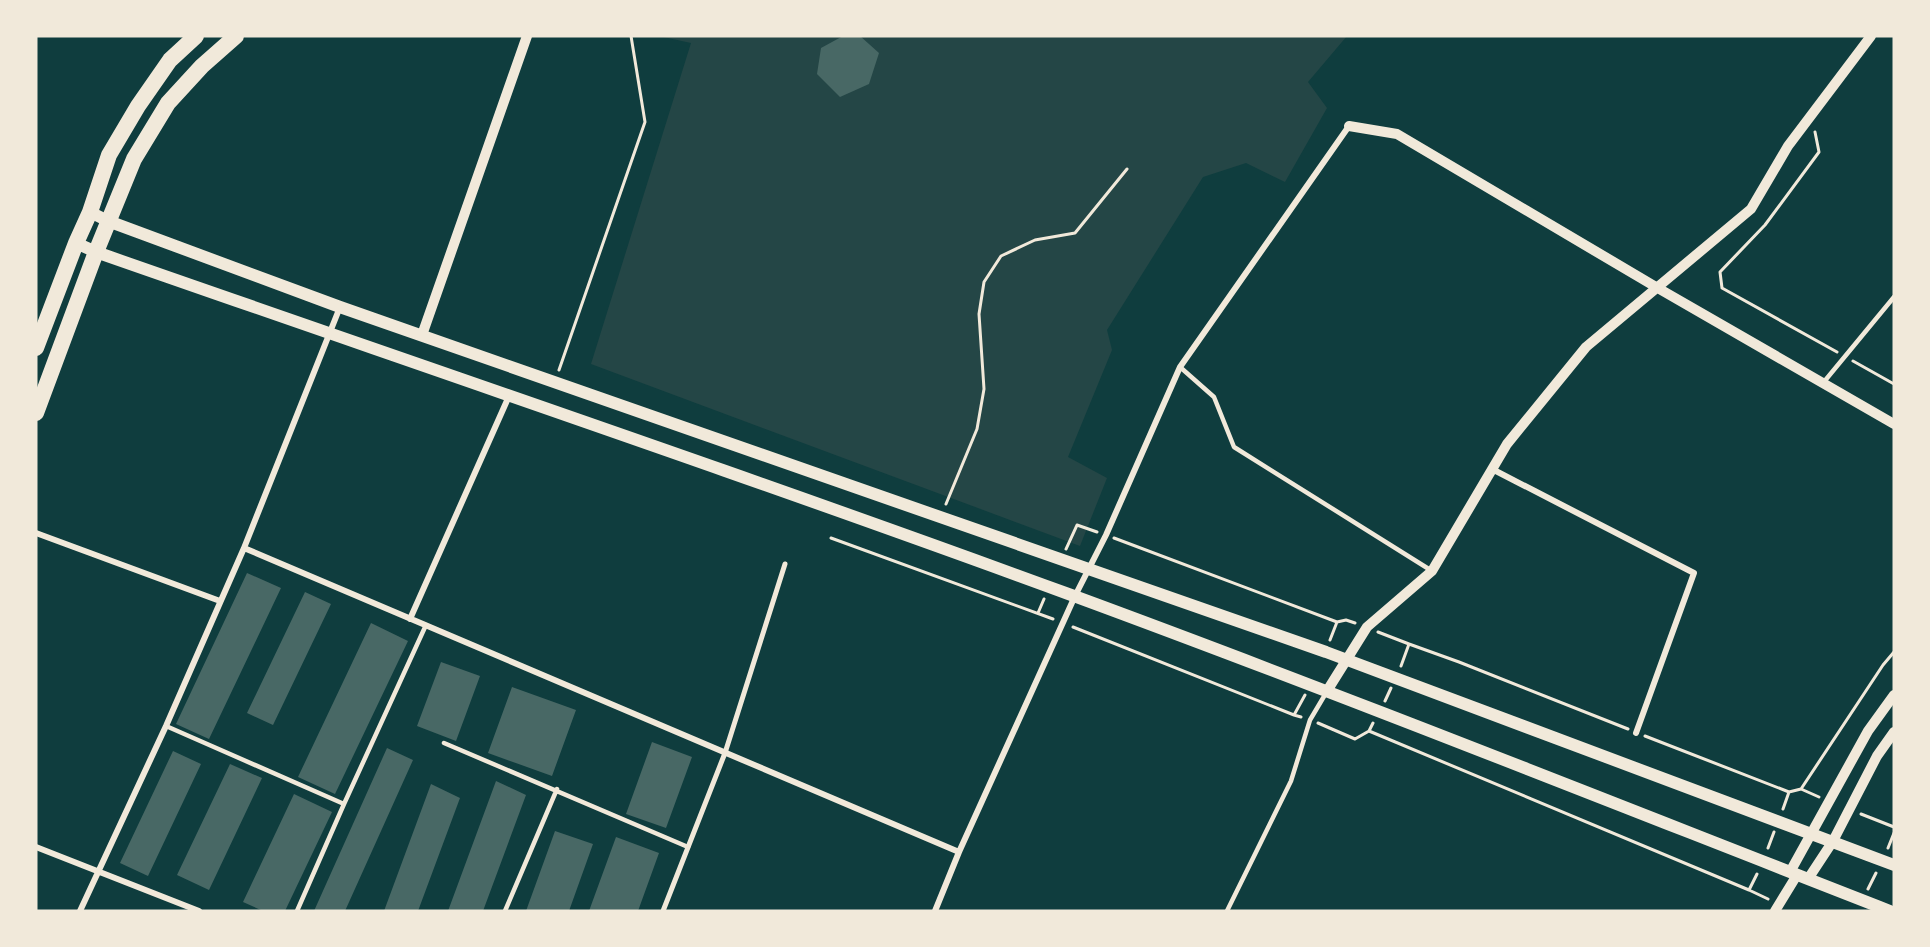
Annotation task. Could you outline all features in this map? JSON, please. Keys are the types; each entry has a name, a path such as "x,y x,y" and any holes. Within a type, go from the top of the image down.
{"highway":[{"path":"36,348 110,155 138,106 170,60 196,36"},
{"path":"36,413 96,252 134,159 168,103 202,66 236,36"}],"main road":[{"path":"90,212 108,221 340,307 1346,659 1894,865"},
{"path":"76,243 96,252 1075,596 1327,691 1890,911"}],"street":[{"path":"422,335 527,36"},
{"path":"1327,691 1367,627 1432,571 1507,444 1586,347 1751,209 1788,146 1871,36"},
{"path":"935,911 959,852 1075,596 1106,535 1180,367 1349,126 1397,134 1894,424"},
{"path":"80,911 166,726 244,548 340,307"},
{"path":"410,619 509,396"},
{"path":"1492,469 1694,573 1636,733"},
{"path":"36,533 220,601"},
{"path":"244,548 959,852"},
{"path":"663,911 725,753 785,564"},
{"path":"1798,876 1811,833 1869,731 1894,695"},
{"path":"1775,911 1798,876 1833,841 1877,756 1894,732"},
{"path":"36,847 199,911"}],"lane":[{"path":"1823,383 1894,297"},
{"path":"1180,367 1214,397 1234,447 1432,571"},
{"path":"297,911 426,625"},
{"path":"1227,911 1291,781 1310,720 1327,691"},
{"path":"166,726 344,804"},
{"path":"444,743 557,789 688,847"},
{"path":"505,911 557,789"}],"path":[{"path":"555,381 645,122 631,36"},
{"path":"1811,116 1819,152 1765,225 1720,272 1722,288 1894,384"},
{"path":"941,516 977,429 984,389 979,314 984,282 1002,256 1035,240 1075,233 1127,169"},
{"path":"1077,525 1337,622"},
{"path":"1409,645 1459,662 1789,792"},
{"path":"1369,731 1749,890"}],"shaded area":[{"path":"659,36 1347,36 1308,82 1327,108 1285,182 1246,163 1203,177 1107,330 1112,350 1068,457 1107,478 1080,546 591,364 691,43"}],"building":[{"path":"843,36 860,36 879,53 869,84 840,97 817,74 821,48"},
{"path":"247,573 281,588 209,739 176,724"},
{"path":"305,592 331,604 273,725 247,713"},
{"path":"371,623 408,641 335,794 298,777"},
{"path":"441,662 480,676 456,741 417,726"},
{"path":"512,687 576,710 552,776 488,753"},
{"path":"652,742 692,757 666,828 626,814"},
{"path":"387,748 413,760 345,911 314,911"},
{"path":"173,751 201,764 148,876 120,863"},
{"path":"230,764 262,778 209,890 177,875"},
{"path":"496,781 526,795 483,911 448,911"},
{"path":"431,784 460,798 418,911 384,911"},
{"path":"294,794 332,812 285,911 263,911 243,902"},
{"path":"555,831 593,844 569,911 526,911"},
{"path":"616,837 659,853 638,911 589,911"}]}
